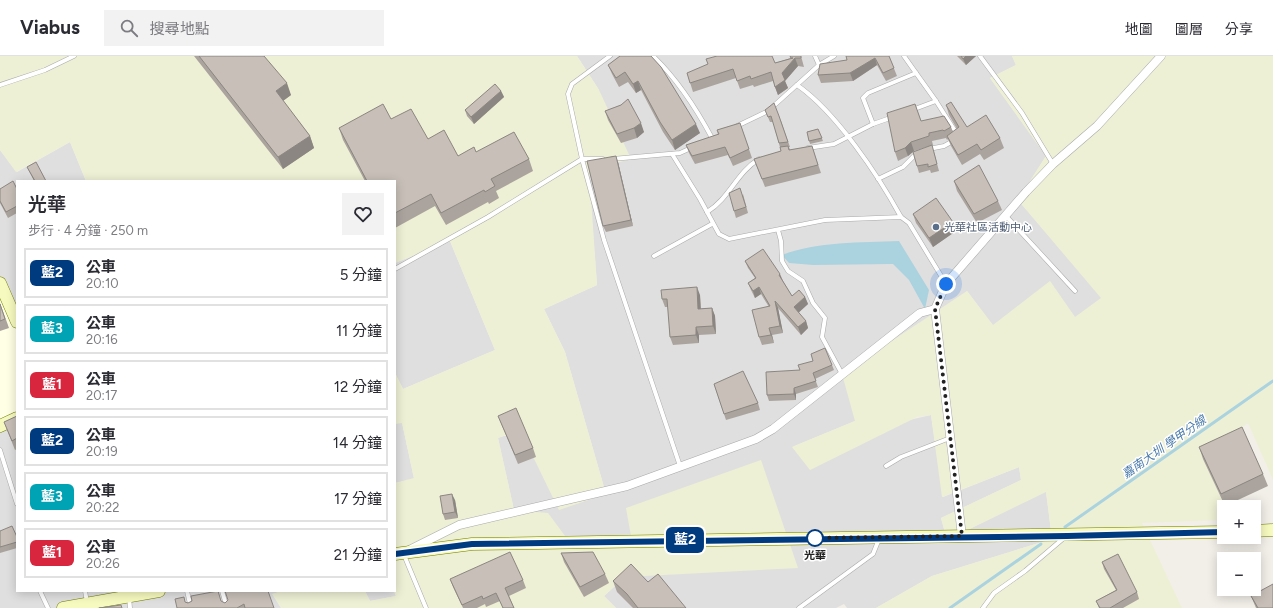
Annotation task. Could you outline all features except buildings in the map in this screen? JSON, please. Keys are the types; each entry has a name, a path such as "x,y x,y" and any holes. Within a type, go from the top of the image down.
{"main road":[{"path":"0,283 16,320"},
{"path":"0,426 16,418"},
{"path":"1261,531 1273,530"},
{"path":"399,553 472,544 880,537 1067,536 1217,532"},
{"path":"63,608 129,598 155,592"}],"street":[{"path":"962,536 935,309 946,284 1006,216 1053,164 1097,126 1161,56"},
{"path":"399,553 459,525 627,486 756,439 773,429 920,313 935,309"}],"lane":[{"path":"0,85 45,70 74,56"},
{"path":"610,56 572,84 568,94 582,160 604,240 680,467"},
{"path":"653,56 662,65 690,102 712,138"},
{"path":"815,56 819,65"},
{"path":"733,128 768,111 819,65 834,56"},
{"path":"878,179 903,167 915,154 944,146 959,138 936,101 904,56"},
{"path":"980,56 1022,112 1053,164"},
{"path":"874,124 863,98 868,92 916,73"},
{"path":"797,85 810,94 849,138 878,179 901,217 909,223 946,284"},
{"path":"908,112 936,101"},
{"path":"803,148 834,144 849,138 874,124 902,114"},
{"path":"705,141 719,134"},
{"path":"396,268 488,217 582,160 680,154 699,144"},
{"path":"672,154 707,212 712,224 719,234 729,239 825,220 901,217"},
{"path":"707,212 716,206 748,165 766,156"},
{"path":"1006,216 1075,291"},
{"path":"654,256 712,224"},
{"path":"778,230 782,241 782,262 788,271 803,281 813,303 825,318 822,337 842,374"},
{"path":"886,466 901,457 950,437"},
{"path":"0,450 16,501"},
{"path":"983,608 994,593 1025,571 1067,536"},
{"path":"799,608 873,554 880,537"},
{"path":"399,553 426,608"},
{"path":"40,592 48,608"},
{"path":"86,592 87,604"},
{"path":"187,592 191,608"},
{"path":"222,592 227,608"},
{"path":"988,603 991,608"}],"shaded area":[{"path":"0,56 577,56 599,90 631,159 589,170 597,285 544,309 565,352 606,494 559,510 520,430 498,438 514,510 548,513 568,540 631,536 626,508 761,460 798,568 625,577 604,596 616,608 281,608 272,594 279,592 366,592 370,601 396,596 394,592 396,592 396,483 414,478 402,423 396,424 396,375 403,389 495,350 450,241 396,263 396,180 86,180 70,142 16,172 0,150"},
{"path":"577,56 1012,56 1016,65 990,78 1046,156 1018,200 1102,298 1075,318 1050,282 993,326 967,291 855,421 792,447 931,415 943,497 1019,467 1021,480 941,518 947,540 1046,491 1052,539 932,576 876,608 847,608 844,604 836,608 616,608 604,596 625,577 631,537 568,540 514,510 498,438 520,430 606,494 565,352 544,309 597,285 588,170 599,90"},
{"path":"1012,56 1273,56 1273,480 1248,423 1203,457 1222,500 1217,500 1217,520 1142,523 1182,608 876,608 932,576 1052,539 1046,492 947,540 941,518 1021,480 1019,467 942,497 931,415 917,417 810,470 792,447 855,421 842,374 967,291 993,325 1050,281 1075,317 1101,298 1018,200 1046,156 990,78 1016,65"},
{"path":"70,142 86,180 16,180 16,592 279,592 273,594 281,608 0,608 0,150 17,172"},
{"path":"450,241 495,350 403,389 396,375 396,263"},
{"path":"0,296 16,329 16,413 0,421"},
{"path":"402,422 414,479 396,483 396,424"},
{"path":"366,592 394,592 396,596 370,601"}],"water":[{"path":"899,241 929,290 925,309 909,280 893,264 813,265 789,263 782,255 796,250 825,245"}],"waterway":[{"name":"嘉南大圳 學甲分線","path":"1065,527 1273,381"},
{"name":"嘉南大圳 學甲分線","path":"950,608 1041,544"}],"bus line":[{"name":"藍2","path":"396,554 438,547 472,544 865,537 1067,536 1217,532"}],"place":[{"name":"光華社區活動中心","path":"936,227"},
{"name":"光華","path":"815,538"}],"route":[{"path":"815,538 962,536 935,309 946,284"}]}
